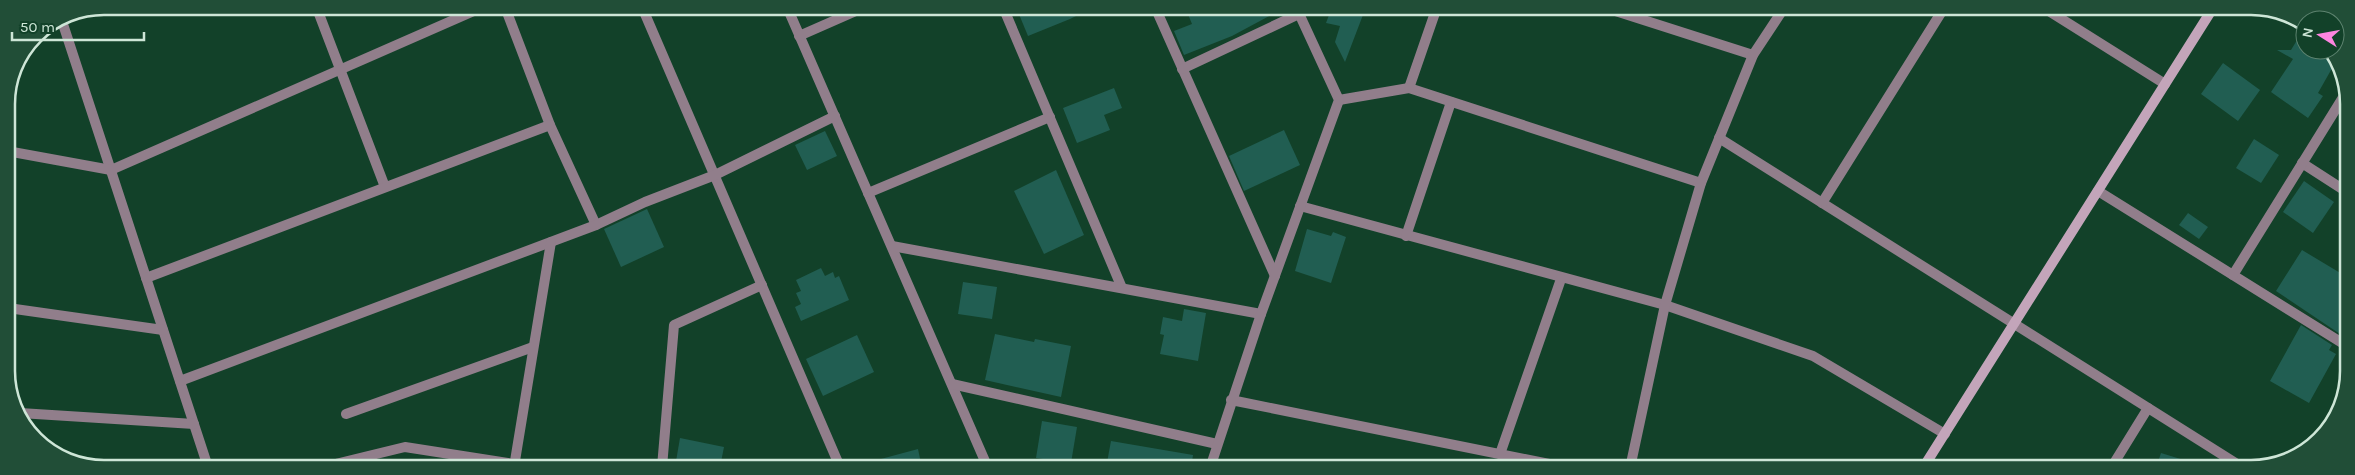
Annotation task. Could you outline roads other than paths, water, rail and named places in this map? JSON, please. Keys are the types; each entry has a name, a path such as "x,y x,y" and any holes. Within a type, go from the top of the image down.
{"street":[{"path":"319,15 385,187"},
{"path":"15,152 111,170 465,15"},
{"path":"508,15 550,125 596,225"},
{"path":"645,15 837,460"},
{"path":"790,15 985,460"},
{"path":"799,36 847,15"},
{"path":"1006,15 1122,288"},
{"path":"1158,15 1275,276"},
{"path":"1182,69 1289,15"},
{"path":"1212,460 1261,314 1339,100 1299,15"},
{"path":"1410,88 1435,15"},
{"path":"1636,15 1753,55"},
{"path":"1632,460 1665,305 1701,183 1753,55 1779,15"},
{"path":"1822,203 1940,15"},
{"path":"2055,15 2165,84"},
{"path":"1928,460 2209,15"},
{"path":"63,25 206,460"},
{"path":"1339,100 1410,88 1701,183"},
{"path":"1406,236 1451,102"},
{"path":"2233,275 2340,102"},
{"path":"180,381 596,225 645,202 715,175 835,116"},
{"path":"868,193 1050,117"},
{"path":"146,278 550,125"},
{"path":"1719,138 2232,460"},
{"path":"2302,163 2340,187"},
{"path":"2098,191 2340,342"},
{"path":"1300,206 1665,305 1813,356 1945,434"},
{"path":"515,460 552,242"},
{"path":"892,246 1261,314"},
{"path":"1500,454 1561,278"},
{"path":"663,460 674,325 762,285"},
{"path":"15,309 163,330"},
{"path":"346,414 534,347"},
{"path":"952,384 1217,444"},
{"path":"1232,400 1530,460"},
{"path":"2116,460 2148,408"},
{"path":"26,413 194,424"},
{"path":"352,460 405,447 480,460"}]}
